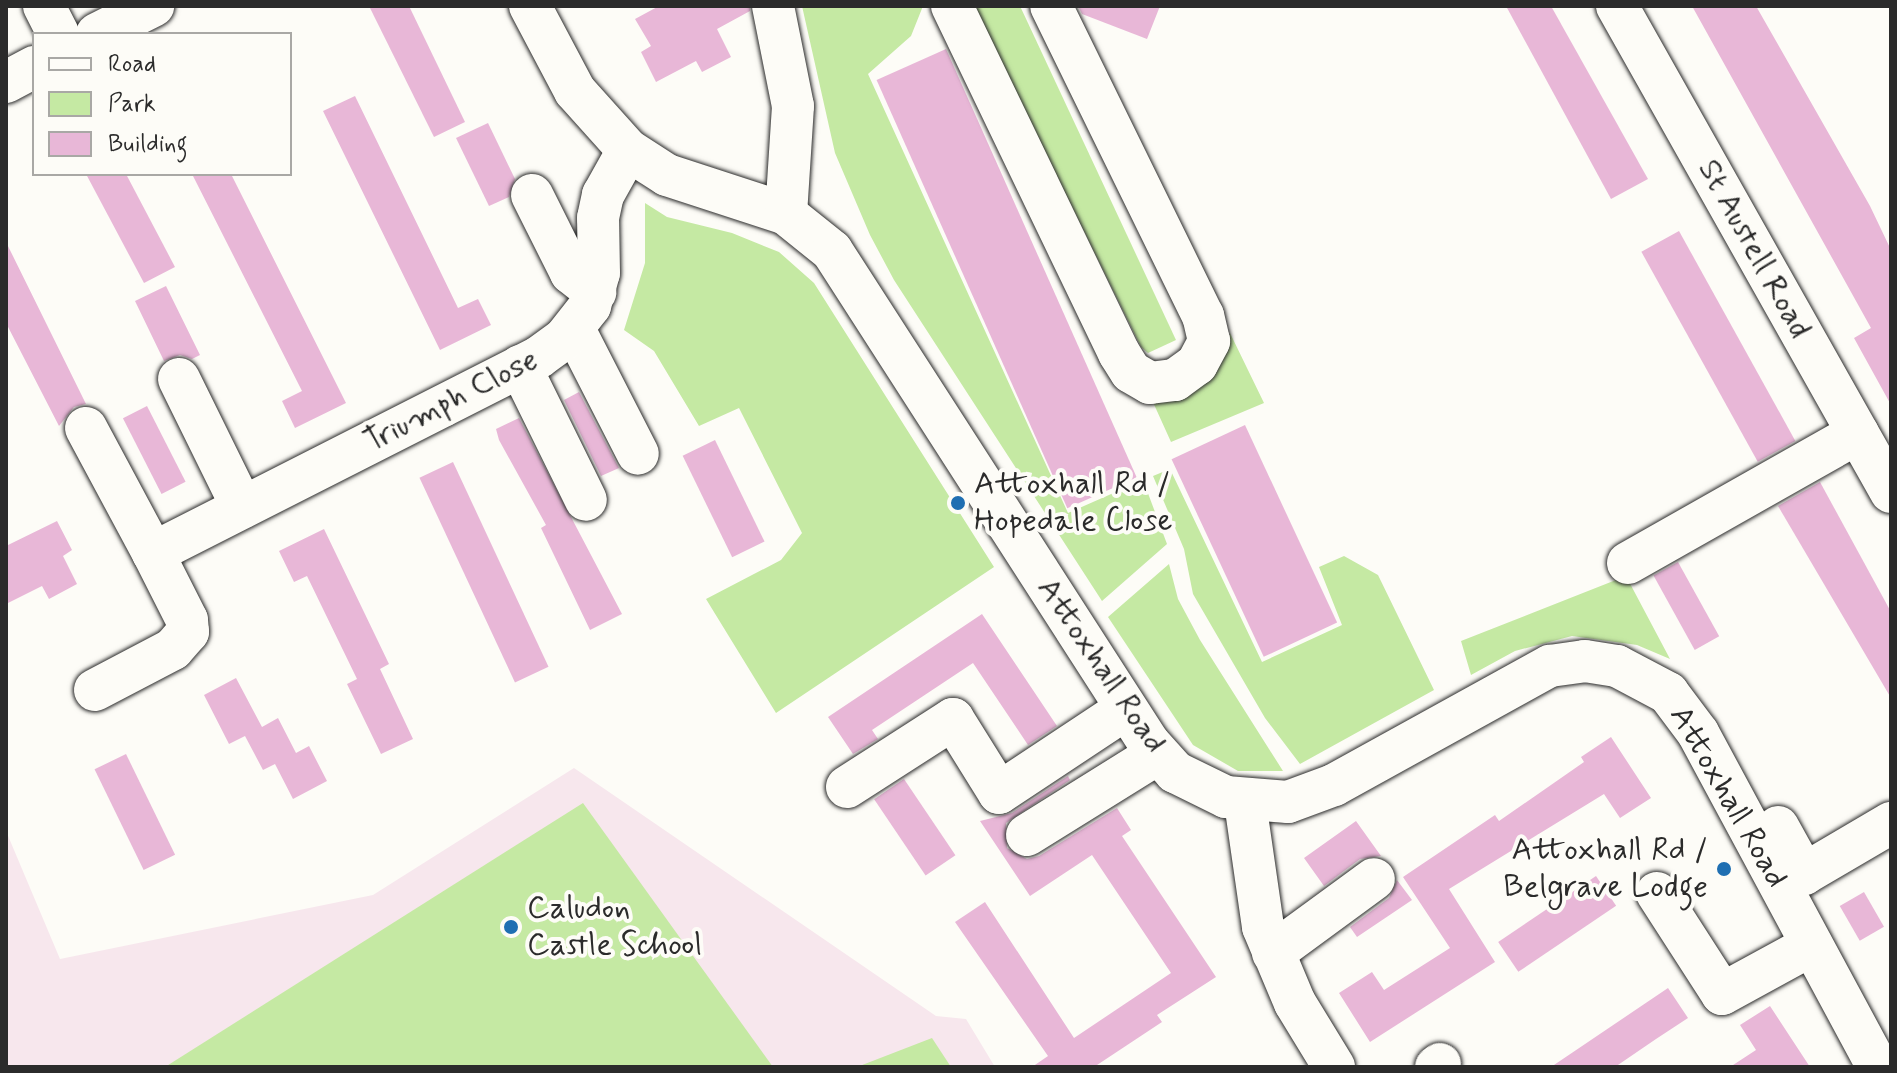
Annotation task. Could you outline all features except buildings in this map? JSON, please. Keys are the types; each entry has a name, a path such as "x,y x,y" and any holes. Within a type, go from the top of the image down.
{"street":[{"path":"44,6 57,32"},
{"path":"101,32 153,6"},
{"name":"Attoxhall Road","path":"530,6 575,91 628,150 667,175 786,214 819,238 844,267 1126,709 1157,754 1191,783 1245,802 1288,802 1321,791 1550,666 1585,661 1617,666 1668,693 1684,713 1826,944 1878,1067"},
{"path":"773,6 793,106 786,214"},
{"path":"952,6 1119,353 1131,372 1150,383 1175,380 1197,364 1209,341 1203,316 1051,6"},
{"name":"St Austell Road","path":"1617,6 1891,492"},
{"path":"6,82 32,68"},
{"name":"Triumph Close","path":"153,553 520,366 574,329 595,292 598,218 603,195 628,150"},
{"path":"532,195 571,273 595,292"},
{"path":"574,329 638,454"},
{"path":"520,366 586,500"},
{"path":"179,379 242,507"},
{"path":"86,428 153,553 188,632 173,649 95,690"},
{"path":"1628,563 1858,433"},
{"path":"847,787 953,719 999,793 1126,709"},
{"path":"1657,893 1722,994 1826,944 1804,874 1722,722"},
{"path":"1027,835 1157,754"},
{"path":"1245,802 1255,891 1273,953 1295,1003 1334,1067"},
{"path":"1804,874 1891,823"},
{"path":"1273,953 1374,879"}],"shaded area":[{"name":"Caludon Castle School","path":"574,768 936,1016 966,1019 995,1067 6,1067 6,831 60,959 373,895"}],"green space":[{"path":"802,6 923,6 911,36 868,74 1068,513 1143,480 1167,544 1102,601 894,280 870,235 835,153"},
{"path":"973,6 1020,6 1176,340 1148,353 1141,347"},
{"path":"645,203 667,217 732,233 779,252 814,283 994,567 776,713 706,599 781,560 802,533 739,408 699,426 654,351 624,330 645,263"},
{"path":"1230,333 1264,403 1171,442 1152,400 1227,350"},
{"path":"1170,469 1262,662 1342,625 1319,567 1344,556 1378,575 1434,690 1300,764 1265,718 1193,594 1184,549 1153,476"},
{"path":"1169,564 1178,599 1200,640 1283,771 1238,771 1193,745 1108,617"},
{"path":"1626,576 1670,659 1637,645 1572,636 1515,651 1471,675 1461,641"},
{"path":"583,803 773,1067 165,1067"},
{"path":"932,1038 951,1067 857,1067"}],"place":[{"name":"Attoxhall Rd / Hopedale Close","path":"958,503"},
{"name":"Attoxhall Rd / Belgrave Lodge","path":"1724,869"},
{"name":"Caludon Castle School","path":"511,927"}]}
